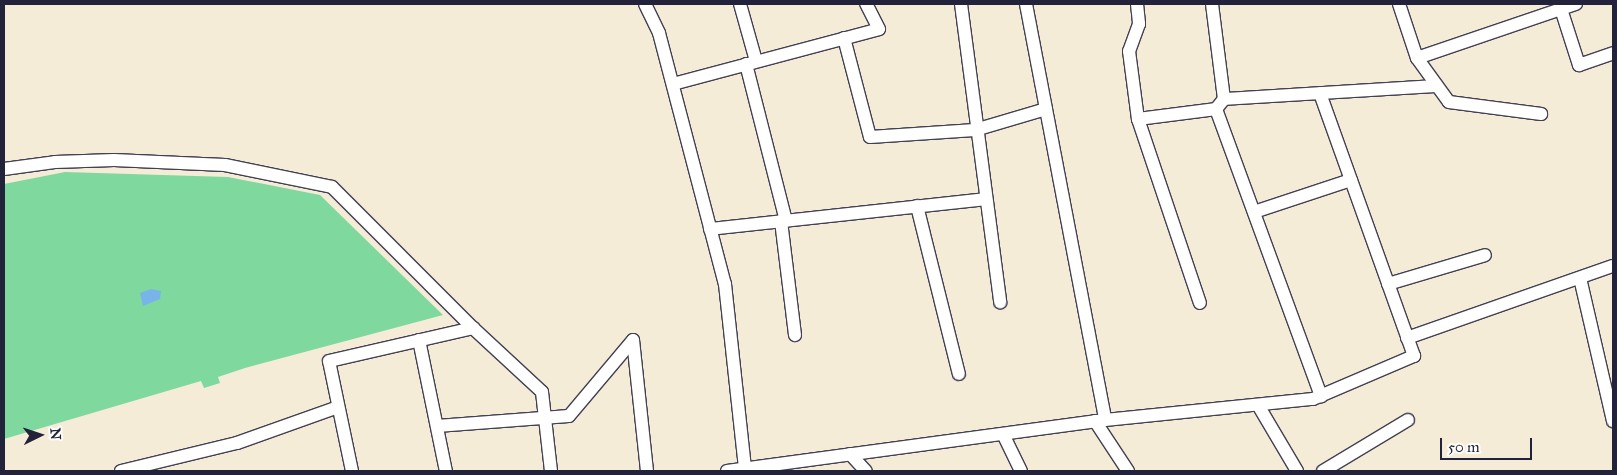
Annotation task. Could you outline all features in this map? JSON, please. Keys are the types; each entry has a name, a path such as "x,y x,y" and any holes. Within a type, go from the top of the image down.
{"street":[{"path":"645,4 659,33 725,284 738,470 772,468 850,454 1100,421 1258,405 1321,396 1414,356 1320,93"},
{"path":"740,4 783,221 795,335"},
{"path":"673,84 879,29 866,4"},
{"path":"961,4 975,130 1000,302"},
{"path":"1026,4 1100,421 1127,469 1113,471"},
{"path":"1137,4 1139,24 1129,51 1138,119 1200,303"},
{"path":"1212,4 1220,104 1254,212 1321,396"},
{"path":"1399,4 1417,58 1434,86 1449,102 1541,114"},
{"path":"1417,58 1576,4"},
{"path":"1561,9 1579,65 1613,53"},
{"path":"844,38 870,137 975,130 1046,109"},
{"path":"1138,119 1220,104 1320,93 1434,86"},
{"path":"4,169 114,160 225,165 332,187 473,328 542,392 551,471"},
{"path":"1254,212 1351,180"},
{"path":"710,229 985,199"},
{"path":"918,206 959,374"},
{"path":"1388,284 1486,254"},
{"path":"1407,338 1613,266"},
{"path":"1580,278 1613,421"},
{"path":"352,471 329,361 473,328"},
{"path":"419,340 446,471"},
{"path":"436,426 569,416 633,340 647,471"},
{"path":"1258,405 1297,471"},
{"path":"121,471 237,443 338,407"},
{"path":"1323,471 1408,420"},
{"path":"1002,434 1021,471"},
{"path":"850,454 866,471"}],"green space":[{"path":"65,172 228,177 320,195 443,315 245,368 218,377 220,383 204,388 201,381 4,439 4,184"}],"water":[{"path":"151,289 161,291 160,299 143,306 140,293"}]}
